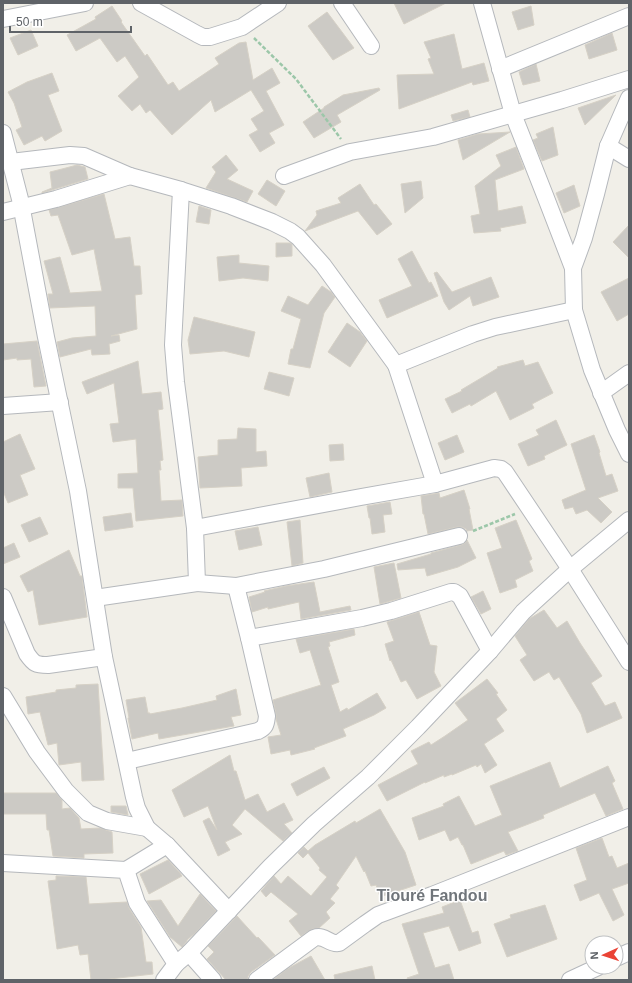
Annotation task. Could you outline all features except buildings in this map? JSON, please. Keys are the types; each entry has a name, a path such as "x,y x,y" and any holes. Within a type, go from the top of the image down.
{"street":[{"path":"3,19 85,3"},
{"path":"141,3 197,34 210,37 242,27 278,3"},
{"path":"342,3 371,46"},
{"path":"482,3 513,114 572,268 574,310 592,370 617,430 629,454"},
{"path":"500,69 629,16"},
{"path":"284,176 350,152 433,137 629,79"},
{"path":"572,268 584,238 608,146 629,98"},
{"path":"3,133 20,200 46,337 78,491 104,657 137,808 147,828 167,846 229,911"},
{"path":"608,146 629,159"},
{"path":"11,162 70,154 84,156 130,176 231,206 272,222 298,237 323,265 396,365 435,484"},
{"path":"3,212 56,199 130,176"},
{"path":"181,190 173,345 176,382 195,528 197,583"},
{"path":"396,365 473,334 495,327 574,310"},
{"path":"601,393 629,373"},
{"path":"3,406 60,402"},
{"path":"195,528 435,484 498,468 505,472 570,569 629,662"},
{"path":"164,980 176,964 314,824 368,777 412,733 490,651 523,612 570,569 629,520"},
{"path":"95,598 197,583 236,586 324,569 460,536"},
{"path":"126,761 263,729 266,724 267,716 236,586"},
{"path":"249,638 362,618 454,592 460,596 490,651"},
{"path":"3,597 27,654 32,662 39,665 48,665 104,657"},
{"path":"3,696 37,752 66,791 88,813 107,821 147,828"},
{"path":"257,980 314,938 319,936 332,943 339,943 378,915 629,817"},
{"path":"3,863 126,870 167,846"},
{"path":"126,870 138,904 176,964"},
{"path":"189,952 214,980"},
{"path":"570,980 584,974"}],"path":[{"path":"242,27 296,79 350,152"},
{"path":"460,536 528,508"}],"district":[{"name":"Tiouré Fandou","path":"432,895"}]}
